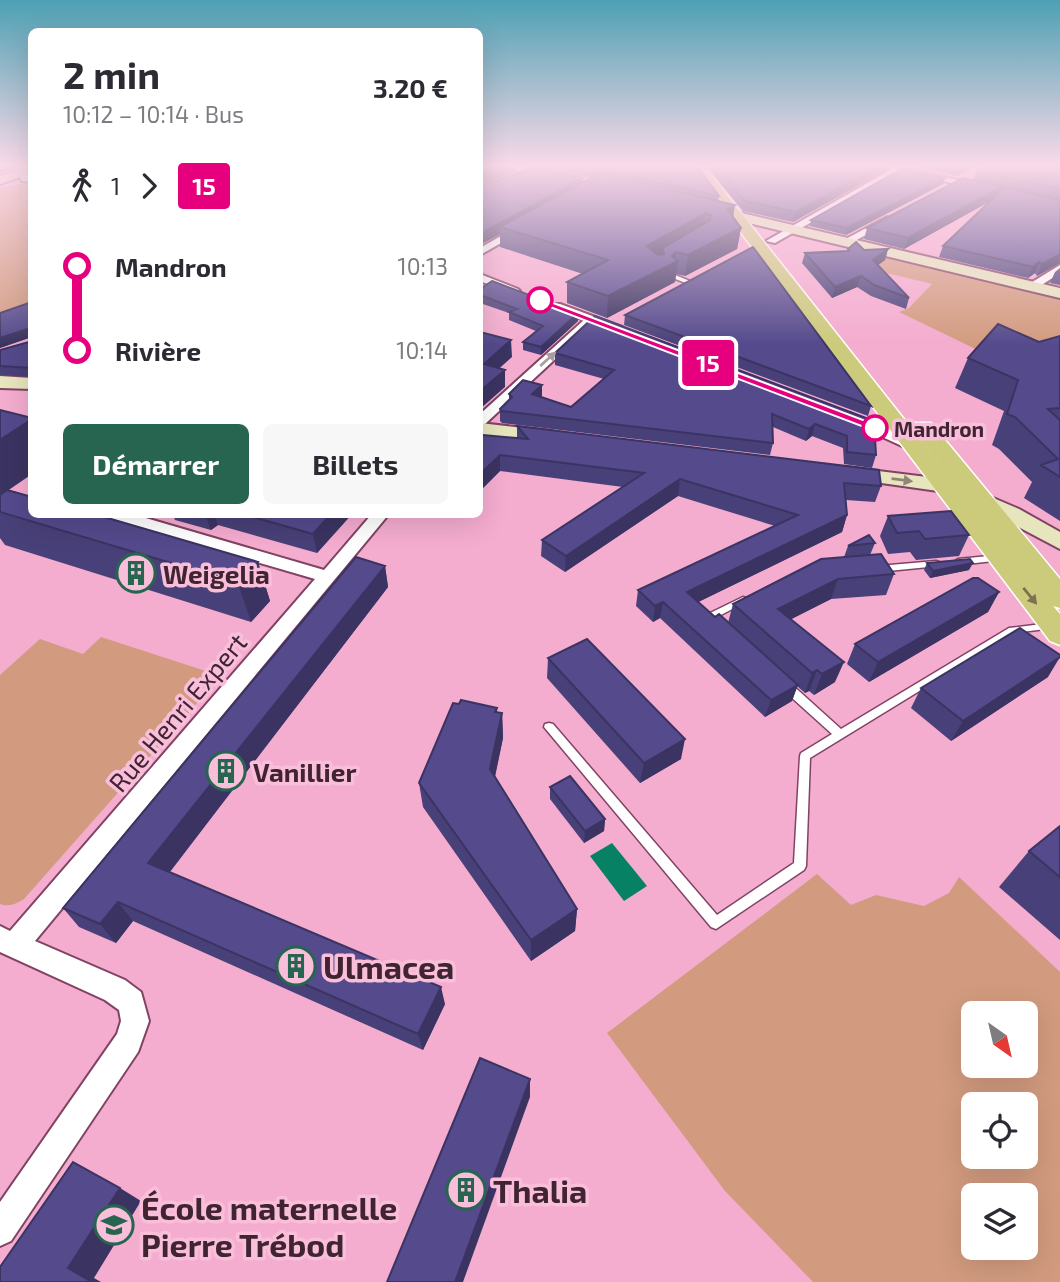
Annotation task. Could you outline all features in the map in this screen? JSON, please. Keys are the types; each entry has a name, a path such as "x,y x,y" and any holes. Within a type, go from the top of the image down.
{"main road":[{"path":"746,225 759,246 914,445 952,479 986,503 1060,598"},
{"path":"759,246 845,336 952,479 999,558 1057,630"}],"street":[{"path":"483,250 527,225"},
{"path":"770,225 1060,293"},
{"path":"759,246 800,225"},
{"path":"847,241 878,225"},
{"path":"1033,286 1060,268"},
{"path":"680,282 700,275"},
{"path":"483,278 632,333"},
{"path":"609,325 625,316"},
{"path":"483,418 592,319"},
{"path":"0,382 28,384"},
{"path":"861,421 880,422 887,417 887,411"},
{"path":"835,412 914,445"},
{"path":"483,429 574,440"},
{"path":"824,471 952,479 1007,503 1058,540"},
{"path":"986,503 1058,540"},
{"path":"126,518 328,577"},
{"name":"Rue Henri Expert","path":"7,942 378,518"},
{"path":"0,1230 128,1042 135,1021 131,1002 115,990 7,942"}],"lane":[{"path":"871,569 999,558"},
{"path":"719,626 709,617 755,594"},
{"path":"549,727 716,923 800,866 805,756 1012,630 1057,630"},
{"path":"780,680 840,734"}],"shaded area":[{"path":"0,225 28,225 28,313 0,323"},
{"path":"860,247 1060,295 1060,360 1025,373 899,312 909,308 932,284 862,267"},
{"path":"101,637 221,676 24,899 12,904 0,904 0,675 40,639 83,654"},
{"path":"612,843 647,886 624,901 590,856"},
{"path":"817,874 851,905 876,895 924,906 949,893 959,877 1060,972 1060,1282 813,1282 725,1191 607,1033"}],"building":[{"path":"483,225 497,225 483,232"},
{"path":"504,225 685,225 647,246 658,255 664,254 663,248 702,225 739,225 741,228 688,255 676,252 672,256 678,261 608,296 567,282 608,260 500,227"},
{"path":"833,225 853,225 847,228"},
{"path":"873,225 932,225 908,238 867,228"},
{"path":"965,225 1060,225 1060,254 1033,267 943,246"},
{"path":"856,242 864,250 888,249 873,260 909,298 874,285 861,276 835,287 805,253 849,251"},
{"path":"753,247 871,406 625,315"},
{"path":"492,281 578,313 541,347 523,342 543,326 509,312 517,309 483,296 483,287"},
{"path":"28,303 28,330 0,338 0,313"},
{"path":"595,316 874,421 876,455 847,452 847,436 815,424 809,429 772,414 773,443 501,411 512,397 509,394 523,380 542,385 532,394 571,407 614,370 555,353"},
{"path":"998,324 1039,342 1060,336 1060,408 1048,409 1060,420 1060,477 1041,465 1058,459 1015,417 1007,414 1018,380 968,358"},
{"path":"483,333 511,340 484,364 505,370 483,388"},
{"path":"28,342 28,368 0,366 0,350"},
{"path":"0,410 28,417 28,422 0,440"},
{"path":"517,426 879,470 881,486 844,483 847,515 687,592 715,617 719,614 798,685 771,700 663,602 655,606 638,590 798,515 680,479 566,556 542,540 644,473 500,455 483,471 483,435 528,439"},
{"path":"7,490 28,496 28,518 108,518 258,562 238,583 0,512 0,495"},
{"path":"951,511 969,535 925,539 919,531 897,533 888,516"},
{"path":"256,518 327,518 313,534"},
{"path":"869,535 875,543 848,546"},
{"path":"881,554 894,574 838,579 778,609 844,662 822,674 817,670 812,673 733,604 821,559"},
{"path":"356,557 385,566 148,863 441,987 418,1034 118,902 100,924 63,908"},
{"path":"970,559 973,563 933,571 927,563"},
{"path":"973,578 978,578 999,592 878,662 855,644"},
{"path":"1020,628 1060,657 963,721 921,688"},
{"path":"587,639 685,739 644,763 548,658"},
{"path":"461,700 497,708 495,712 502,713 490,769 577,909 531,940 419,783 453,703 459,704"},
{"path":"570,776 605,819 585,831 550,787"},
{"path":"1060,826 1060,877 1029,851"},
{"name":"Thalia","path":"480,1058 530,1079 455,1282 387,1282"},
{"path":"73,1162 120,1188 68,1268 92,1282 0,1282 0,1267"}],"bus line":[{"name":"15","path":"540,300 620,328 875,428"}],"place":[{"name":"Mandron","path":"875,428"},
{"name":"Weigelia","path":"136,573"},
{"name":"Vanillier","path":"226,771"},
{"name":"Ulmacea","path":"296,966"},
{"name":"Thalia","path":"466,1190"},
{"name":"École maternelle Pierre Trébod","path":"114,1225"}]}
